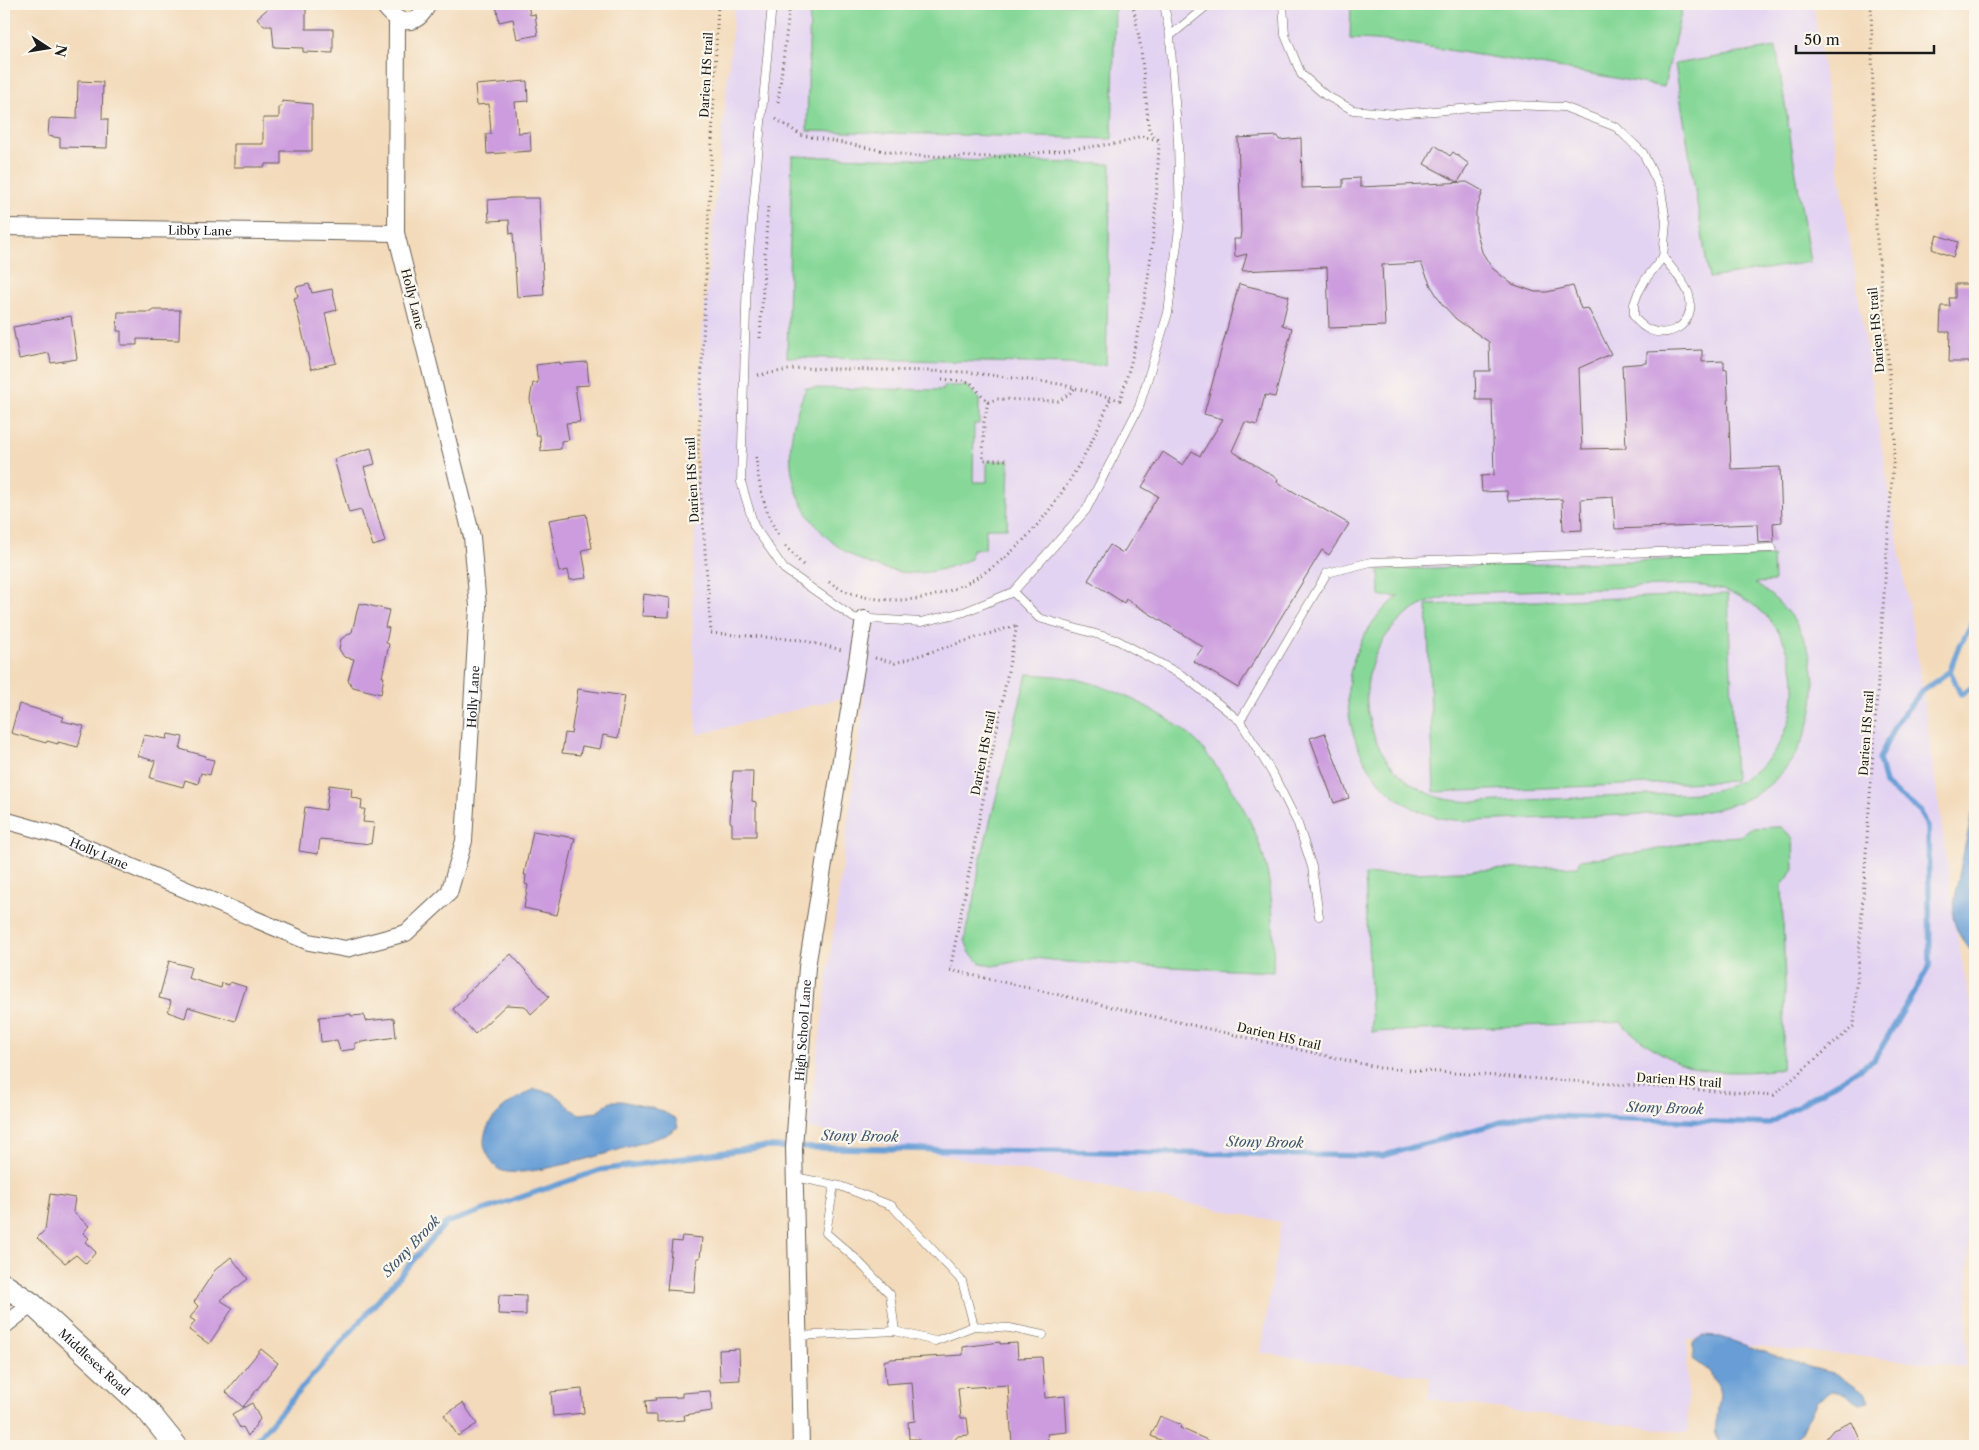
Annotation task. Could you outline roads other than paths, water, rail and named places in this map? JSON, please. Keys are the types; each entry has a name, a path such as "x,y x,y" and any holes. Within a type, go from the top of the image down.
{"main road":[{"name":"Middlesex Road","path":"4,1284 32,1304 147,1410 176,1446"}],"street":[{"path":"383,4 397,19 410,22 418,19 428,4"},
{"name":"Holly Lane","path":"4,820 57,835 309,942 346,949 406,933 449,893 464,841 478,607 472,538 396,233 397,19"},
{"name":"Libby Lane","path":"4,227 396,233"},
{"name":"High School Lane","path":"801,1446 794,1148 807,967 864,619"},
{"path":"4,1326 32,1304"}],"lane":[{"path":"772,4 747,274 742,482 754,526 784,570 854,618 921,622 964,612 1013,592 1086,510 1139,406 1168,313 1180,221 1178,142 1170,36 1164,4"},
{"path":"1170,36 1209,4"},
{"path":"1283,4 1284,35 1301,74 1325,95 1353,110 1395,114 1512,105 1564,107 1616,127 1643,153 1661,190 1666,222 1663,257 1645,280 1634,304 1634,316 1638,323 1646,329 1657,333 1667,333 1682,325 1690,309 1688,292 1663,257"},
{"path":"1240,721 1327,573 1371,562 1772,548"},
{"path":"1013,592 1039,618 1118,640 1185,677 1240,721 1274,776 1298,824 1312,867 1319,916"},
{"path":"795,1176 834,1185 892,1206 962,1281 974,1326"},
{"path":"834,1185 826,1234 855,1258 890,1294 896,1331"},
{"path":"797,1336 896,1331 935,1341 974,1326 1010,1328 1043,1335"}],"water":[{"path":"1975,807 1975,955 1961,937 1953,916 1962,860"},
{"path":"535,1089 552,1093 572,1110 580,1114 598,1112 605,1105 613,1101 622,1101 660,1110 676,1119 678,1127 666,1135 555,1167 532,1171 513,1172 500,1170 493,1164 485,1147 484,1137 488,1126 498,1112"},
{"path":"1702,1336 1721,1337 1809,1367 1836,1374 1866,1394 1869,1402 1859,1404 1845,1395 1832,1391 1817,1401 1802,1432 1786,1446 1720,1446 1715,1430 1720,1394 1718,1385 1708,1370 1693,1359 1693,1342"}],"waterway":[{"path":"1950,671 1957,651 1975,619"},
{"name":"Stony Brook","path":"1950,671 1961,695 1975,685"},
{"name":"Stony Brook","path":"251,1446 446,1223 600,1170 762,1147 1382,1156 1526,1115 1768,1124 1874,1060 1930,965 1928,827 1920,811 1885,784 1879,759 1896,723 1922,691 1950,671"}]}
